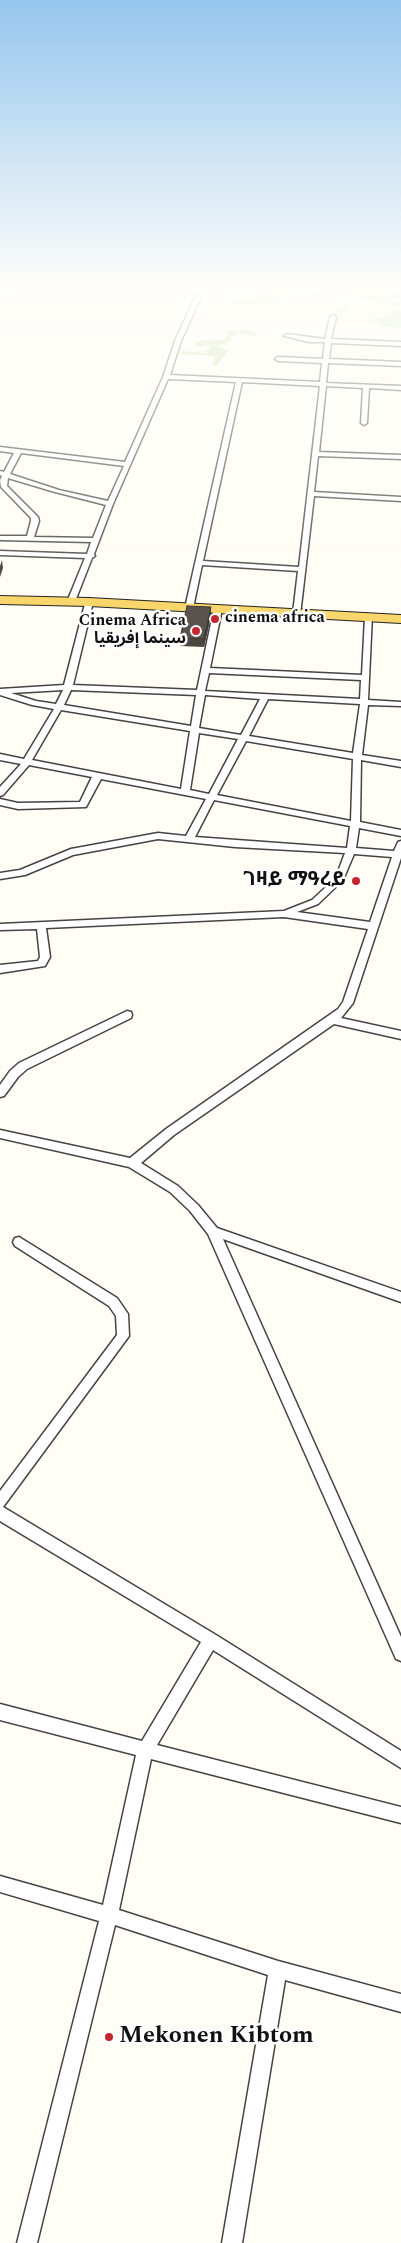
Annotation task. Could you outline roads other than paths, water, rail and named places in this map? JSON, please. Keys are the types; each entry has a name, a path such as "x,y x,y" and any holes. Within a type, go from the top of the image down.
{"main road":[{"path":"0,600 90,602 401,619"}],"street":[{"path":"71,602 110,504 160,390"},
{"path":"189,608 237,390"},
{"path":"297,613 323,390"},
{"path":"364,423 366,390"},
{"path":"0,449 128,464"},
{"path":"18,452 3,473 4,487 34,517 35,521 30,538"},
{"path":"315,454 401,457"},
{"path":"3,473 57,491 110,504"},
{"path":"310,494 401,499"},
{"path":"0,538 96,540"},
{"path":"0,553 90,556"},
{"path":"200,563 302,569"},
{"path":"0,793 27,762 59,707 68,687 90,602"},
{"path":"185,791 201,692 218,609"},
{"path":"284,914 315,902 330,888 340,878 351,851 355,824 357,757 364,703 369,617"},
{"path":"207,670 366,678"},
{"path":"0,692 68,687 201,692 401,704"},
{"path":"0,692 35,704 401,764"},
{"path":"189,839 266,696"},
{"path":"0,757 401,833"},
{"path":"0,802 18,806 83,805 98,775"},
{"path":"0,876 22,874 71,852 148,837 351,851 400,851 348,1003 342,1012 170,1132 132,1164"},
{"path":"0,927 284,914 374,926"},
{"path":"0,969 41,964 45,956 41,925"},
{"path":"0,1093 14,1074 23,1066 127,1015"},
{"path":"332,1020 401,1035"},
{"path":"0,1134 132,1164 174,1189 194,1208 213,1231 401,1654"},
{"path":"213,1231 401,1297"},
{"path":"0,1502 123,1336 122,1314 113,1302 19,1242"},
{"path":"0,1513 211,1640 401,1760"},
{"path":"27,2243 109,1915 145,1750 211,1640"},
{"path":"0,1712 401,1814"},
{"path":"0,1884 109,1915 278,1970 401,2003"},
{"path":"232,2243 278,1970"}],"place":[{"name":"cinema africa","path":"215,619"},
{"name":"Cinema Africa سينما إفريقيا","path":"196,631"},
{"name":"ገዛይ ማዓረይ","path":"356,881"},
{"name":"Mekonen Kibtom","path":"109,2037"}]}
